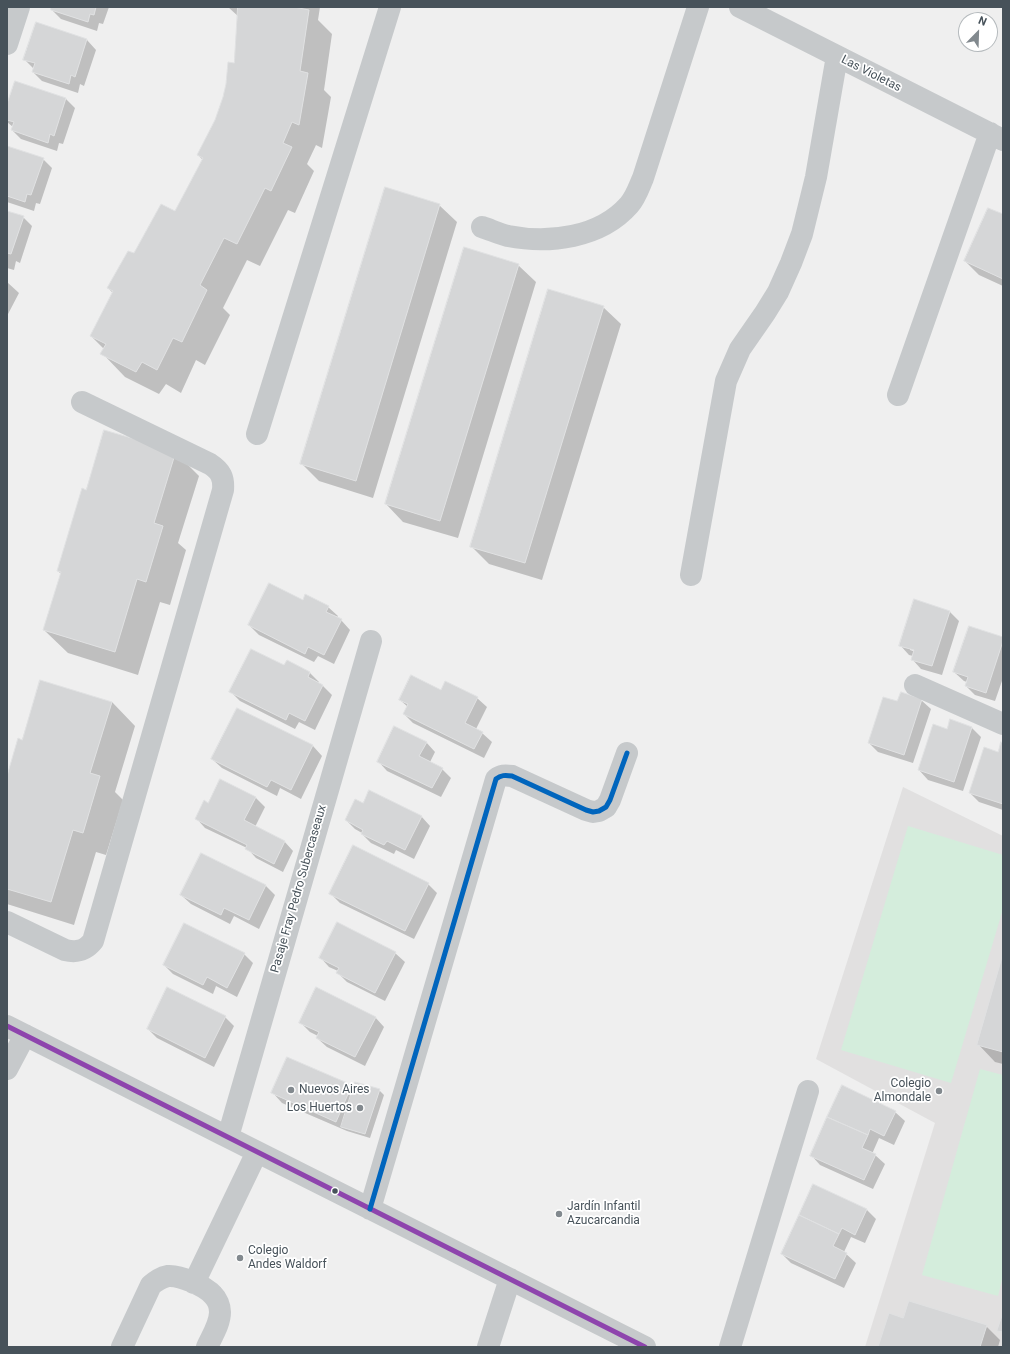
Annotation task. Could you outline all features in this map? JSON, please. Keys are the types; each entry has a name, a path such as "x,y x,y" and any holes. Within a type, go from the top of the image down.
{"street":[{"path":"7,44 19,7"},
{"path":"257,434 390,7"},
{"path":"482,228 508,236 535,239 562,238 581,234 600,227 616,218 638,192 698,7"},
{"name":"Las Violetas","path":"740,7 996,137"},
{"path":"691,575 726,380 740,348 778,292 802,234 816,177 837,56"},
{"path":"898,395 996,137"},
{"path":"7,922 65,950 74,952 82,951 93,941 222,490 222,475 217,468 82,402"},
{"name":"Pasaje Fray Pedro Subercaseaux","path":"228,1137 370,641"},
{"path":"915,684 1003,724"},
{"path":"370,1209 496,779 500,776 512,776 586,810 593,812 600,811 606,807 610,800 627,753"},
{"path":"7,1069 16,1031 645,1347"},
{"path":"730,1347 808,1091"},
{"path":"194,1283 257,1152"},
{"path":"122,1347 151,1285 159,1279 168,1276 178,1277 194,1283 214,1295 218,1302 220,1312 219,1321 207,1347"},
{"path":"488,1347 510,1279"}],"shaded area":[{"name":"Colegio Almondale","path":"903,787 1003,836 1003,1347 865,1347 935,1123 816,1059"}],"green space":[{"path":"908,826 1003,855 1003,909 951,1083 841,1050"},
{"path":"980,1069 1003,1075 1003,1276 998,1296 922,1275"}],"building":[{"path":"51,7 96,7 94,15 90,14 88,22 51,10"},
{"path":"238,7 294,7 309,10 300,71 308,73 299,125 292,122 283,143 292,147 271,191 265,188 237,244 224,238 200,285 207,290 182,342 173,338 157,370 142,362 136,372 100,354 106,344 90,336 113,291 107,288 128,251 134,253 161,204 175,211 203,158 197,155 215,120 223,97 228,62 234,63"},
{"path":"36,22 87,39 75,77 71,75 69,84 32,72 35,63 23,60"},
{"path":"15,81 66,98 54,136 50,134 48,143 11,130 14,122 7,120 7,104"},
{"path":"7,146 44,158 31,195 27,194 25,202 7,196"},
{"path":"385,187 440,204 356,481 300,464"},
{"path":"988,208 1003,214 1003,279 964,261"},
{"path":"7,211 24,216 11,254 7,253"},
{"path":"464,247 519,264 440,521 385,504"},
{"path":"548,289 604,306 525,563 470,547"},
{"path":"104,430 176,451 154,523 163,526 146,582 137,579 115,652 43,630 61,572 57,571 82,488 86,490"},
{"path":"269,583 303,600 305,594 329,606 326,612 342,619 324,655 308,647 305,654 248,625"},
{"path":"914,599 950,611 932,666 911,660 914,650 899,646"},
{"path":"969,626 1003,637 986,693 965,686 968,677 953,672"},
{"path":"251,649 284,665 287,660 310,672 308,677 323,685 305,721 289,713 286,720 229,692"},
{"path":"411,675 441,690 445,681 478,697 465,723 483,732 474,749 403,714 408,704 399,700"},
{"path":"40,680 112,702 90,773 100,776 83,833 73,830 51,902 7,889 7,776 18,738 22,740"},
{"path":"901,692 922,699 904,755 868,743 883,697 897,701"},
{"path":"237,708 313,745 291,790 271,780 267,787 211,759"},
{"path":"950,719 972,727 954,782 918,770 933,724 947,729"},
{"path":"394,726 427,742 419,756 443,768 432,788 377,762"},
{"path":"1001,742 1003,743 1003,804 969,793 984,747 998,752"},
{"path":"220,779 256,797 244,820 285,841 274,864 245,849 247,845 195,819 204,800 208,803"},
{"path":"369,790 422,816 405,850 387,841 384,845 361,834 363,830 345,820 355,799 363,803"},
{"path":"353,845 429,883 405,931 329,894"},
{"path":"201,853 266,885 249,920 224,908 221,915 180,895"},
{"path":"337,922 396,952 375,993 336,973 339,968 319,958"},
{"path":"184,923 245,953 227,988 207,977 203,985 163,965"},
{"path":"1003,954 1003,1052 977,1045"},
{"path":"167,987 226,1016 205,1058 147,1029"},
{"path":"316,987 376,1017 355,1057 316,1038 319,1032 299,1023"},
{"path":"287,1057 352,1085 336,1122 271,1093"},
{"name":"Los Huertos","path":"355,1082 380,1089 365,1134 341,1127"},
{"path":"842,1085 896,1111 884,1136 870,1129 868,1135 827,1117"},
{"path":"827,1117 868,1135 862,1148 876,1154 864,1180 810,1156"},
{"path":"813,1184 867,1209 855,1235 842,1228 839,1234 799,1215"},
{"path":"799,1215 839,1234 833,1246 847,1253 835,1279 781,1254"},
{"path":"909,1301 987,1325 980,1347 878,1347 889,1313 903,1318"},
{"path":"1003,1313 1003,1332 997,1331"}],"transit line":[{"path":"370,1209 496,779 507,775 512,776 586,810 593,812 599,811 606,807 610,800 627,753"},
{"path":"7,1026 645,1347"}],"place":[{"name":"Nuevos Aires","path":"291,1090"},
{"name":"Colegio Almondale","path":"939,1091"},
{"name":"Los Huertos","path":"360,1108"},
{"name":"Jardín Infantil Azucarcandia","path":"559,1214"},
{"name":"Colegio Andes Waldorf","path":"240,1258"}]}
